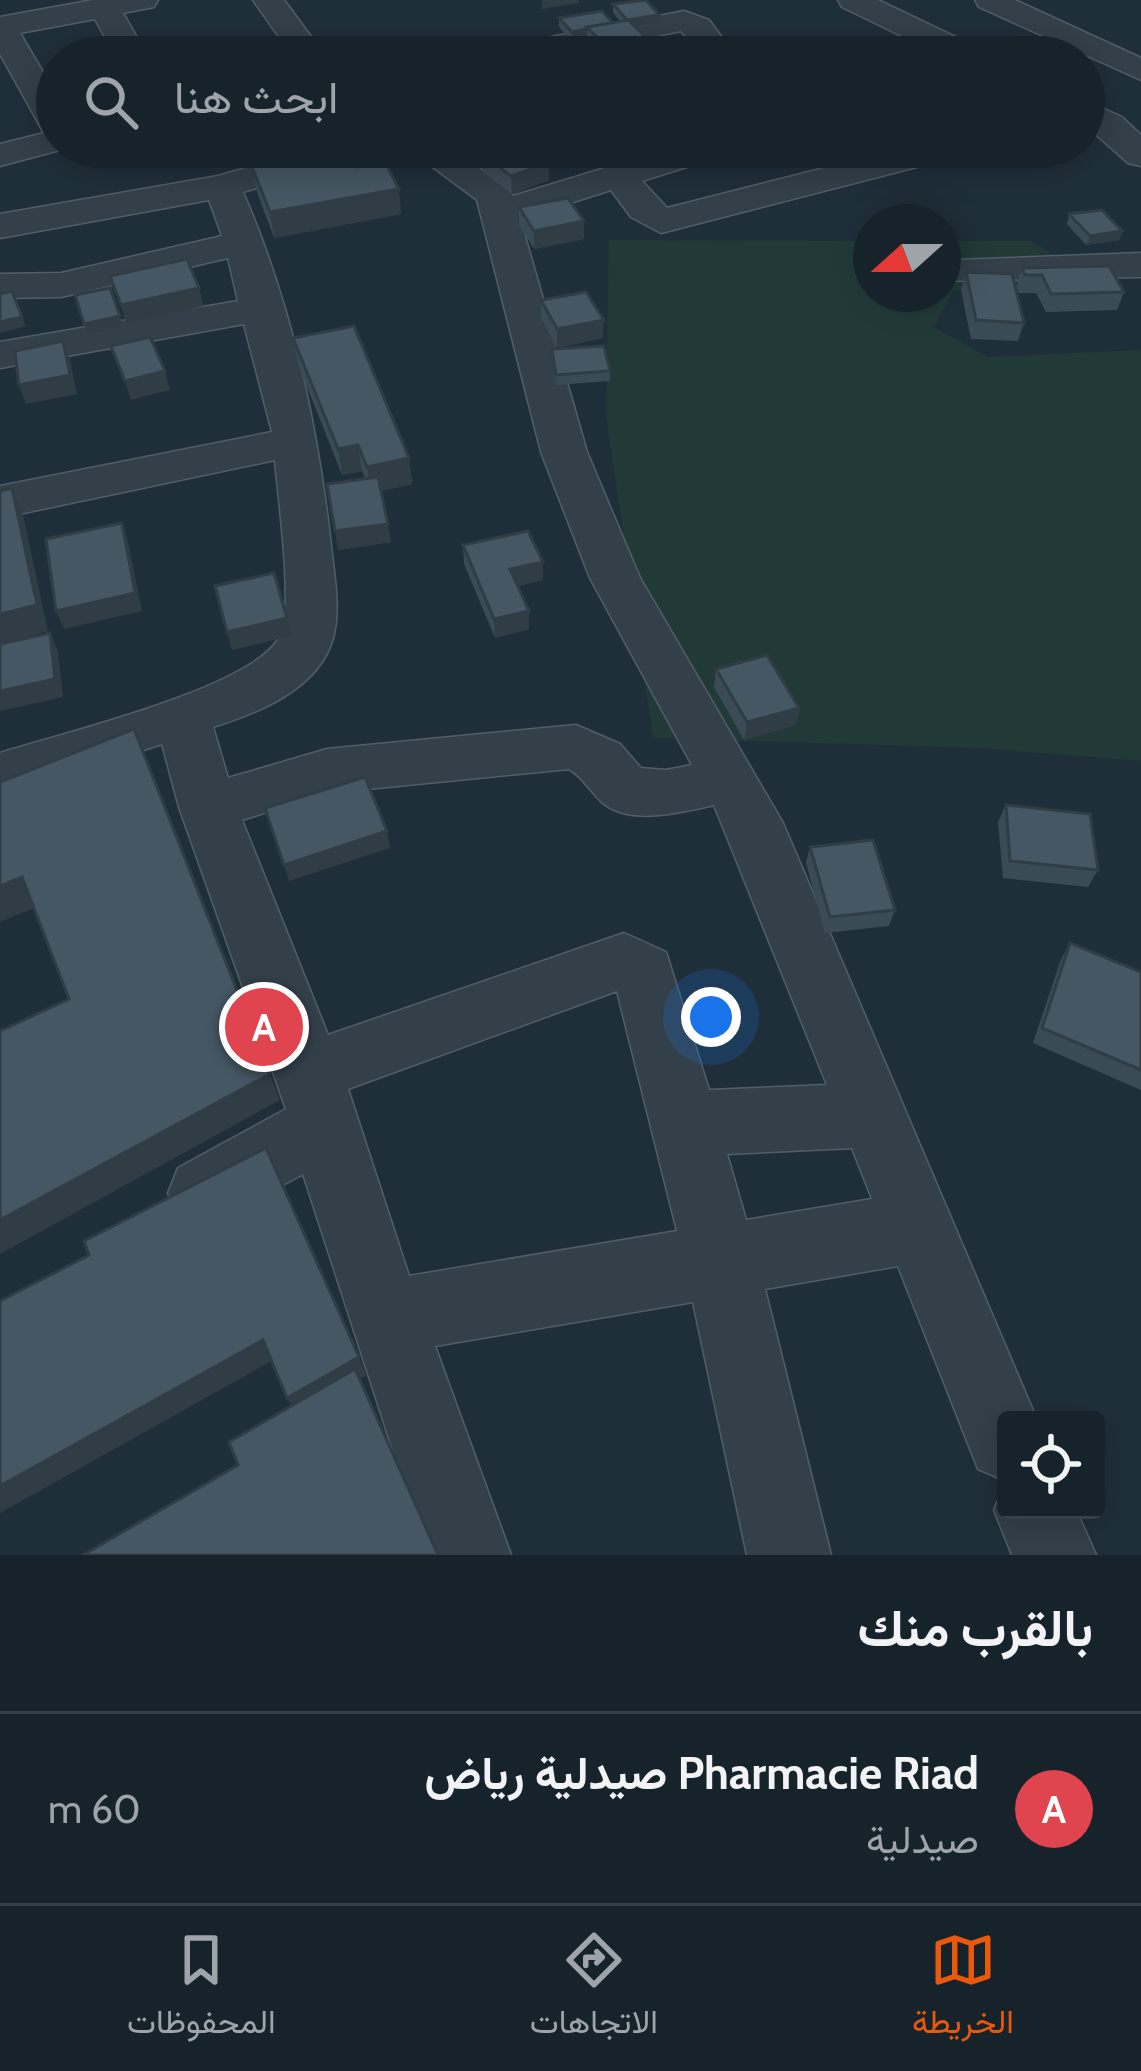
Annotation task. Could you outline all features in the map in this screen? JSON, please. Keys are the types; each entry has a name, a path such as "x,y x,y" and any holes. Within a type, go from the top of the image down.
{"street":[{"path":"268,0 295,36"},
{"path":"589,0 620,34"},
{"path":"853,0 928,36"},
{"path":"997,1 1070,36"},
{"path":"36,87 8,19 118,3 127,36"},
{"path":"610,36 694,11"},
{"path":"1105,53 1141,70"},
{"path":"0,101 36,92"},
{"path":"1105,109 1141,101"},
{"path":"1105,126 1141,155"},
{"path":"0,154 36,146"},
{"path":"80,168 99,202 107,206"},
{"path":"0,226 107,206 254,168"},
{"path":"458,168 494,195 564,452 607,557 662,665 754,823 869,1115 997,1420"},
{"path":"499,213 650,168"},
{"path":"621,178 644,209 661,221 868,168"},
{"path":"0,775 232,700 282,672 308,638 310,590 296,441 243,243 199,179"},
{"path":"0,286 61,285 243,243"},
{"path":"961,272 1141,265"},
{"path":"0,355 261,309"},
{"path":"0,502 296,441"},
{"path":"183,719 208,807 318,1098 343,1190 469,1555"},
{"path":"208,807 327,771 576,747 600,760 625,789 666,793 731,778"},
{"path":"143,1226 318,1098 623,961 644,972 720,1257 789,1555"},
{"path":"685,1124 869,1115"},
{"path":"387,1317 916,1227"},
{"path":"1039,1519 1054,1555"}],"green space":[{"path":"609,240 853,241 853,312 942,312 934,327 987,357 1141,350 1141,761 980,748 653,738 606,415"},
{"path":"961,241 1031,241 1084,273 961,290"}],"building":[{"path":"646,0 659,15 627,20 613,4"},
{"path":"602,11 613,23 572,32 559,18"},
{"path":"628,20 645,36 596,36 587,27"},
{"path":"252,168 388,168 399,189 270,212"},
{"path":"500,168 534,168 511,176"},
{"path":"568,198 584,221 534,231 519,207"},
{"path":"1102,210 1122,231 1090,236 1069,214"},
{"path":"187,259 199,288 121,305 110,276"},
{"path":"1109,266 1124,292 1051,294 1042,275 1025,275 1022,268"},
{"path":"966,272 1012,274 1024,323 976,320"},
{"path":"110,288 120,316 84,324 75,295"},
{"path":"12,291 22,317 0,322 0,294"},
{"path":"586,292 604,320 557,329 541,300"},
{"path":"354,326 409,458 367,467 358,445 338,449 293,338"},
{"path":"150,337 165,371 125,381 111,346"},
{"path":"63,341 70,375 19,385 15,351"},
{"path":"604,346 610,371 556,375 552,349"},
{"path":"378,477 388,524 335,531 327,484"},
{"path":"12,488 37,605 0,614 0,491"},
{"path":"122,523 135,593 56,611 46,539"},
{"path":"528,531 543,562 510,569 529,611 494,619 463,545"},
{"path":"274,573 287,618 227,632 215,586"},
{"path":"50,633 55,679 0,691 0,644"},
{"path":"767,655 799,708 747,722 716,669"},
{"path":"134,729 270,1074 0,1220 0,1031 69,999 22,877 0,886 0,782"},
{"path":"365,777 387,831 284,865 265,808"},
{"path":"1006,805 1090,814 1098,870 1010,861"},
{"path":"873,840 895,910 830,917 810,847"},
{"path":"1070,943 1141,972 1141,1070 1042,1028"},
{"path":"266,1148 359,1357 287,1398 263,1340 0,1486 0,1301 89,1255 84,1241"},
{"path":"355,1369 438,1555 83,1555 238,1465 229,1442"}],"place":[{"name":"Pharmacie Riad صيدلية رياض","path":"264,1027"}]}
